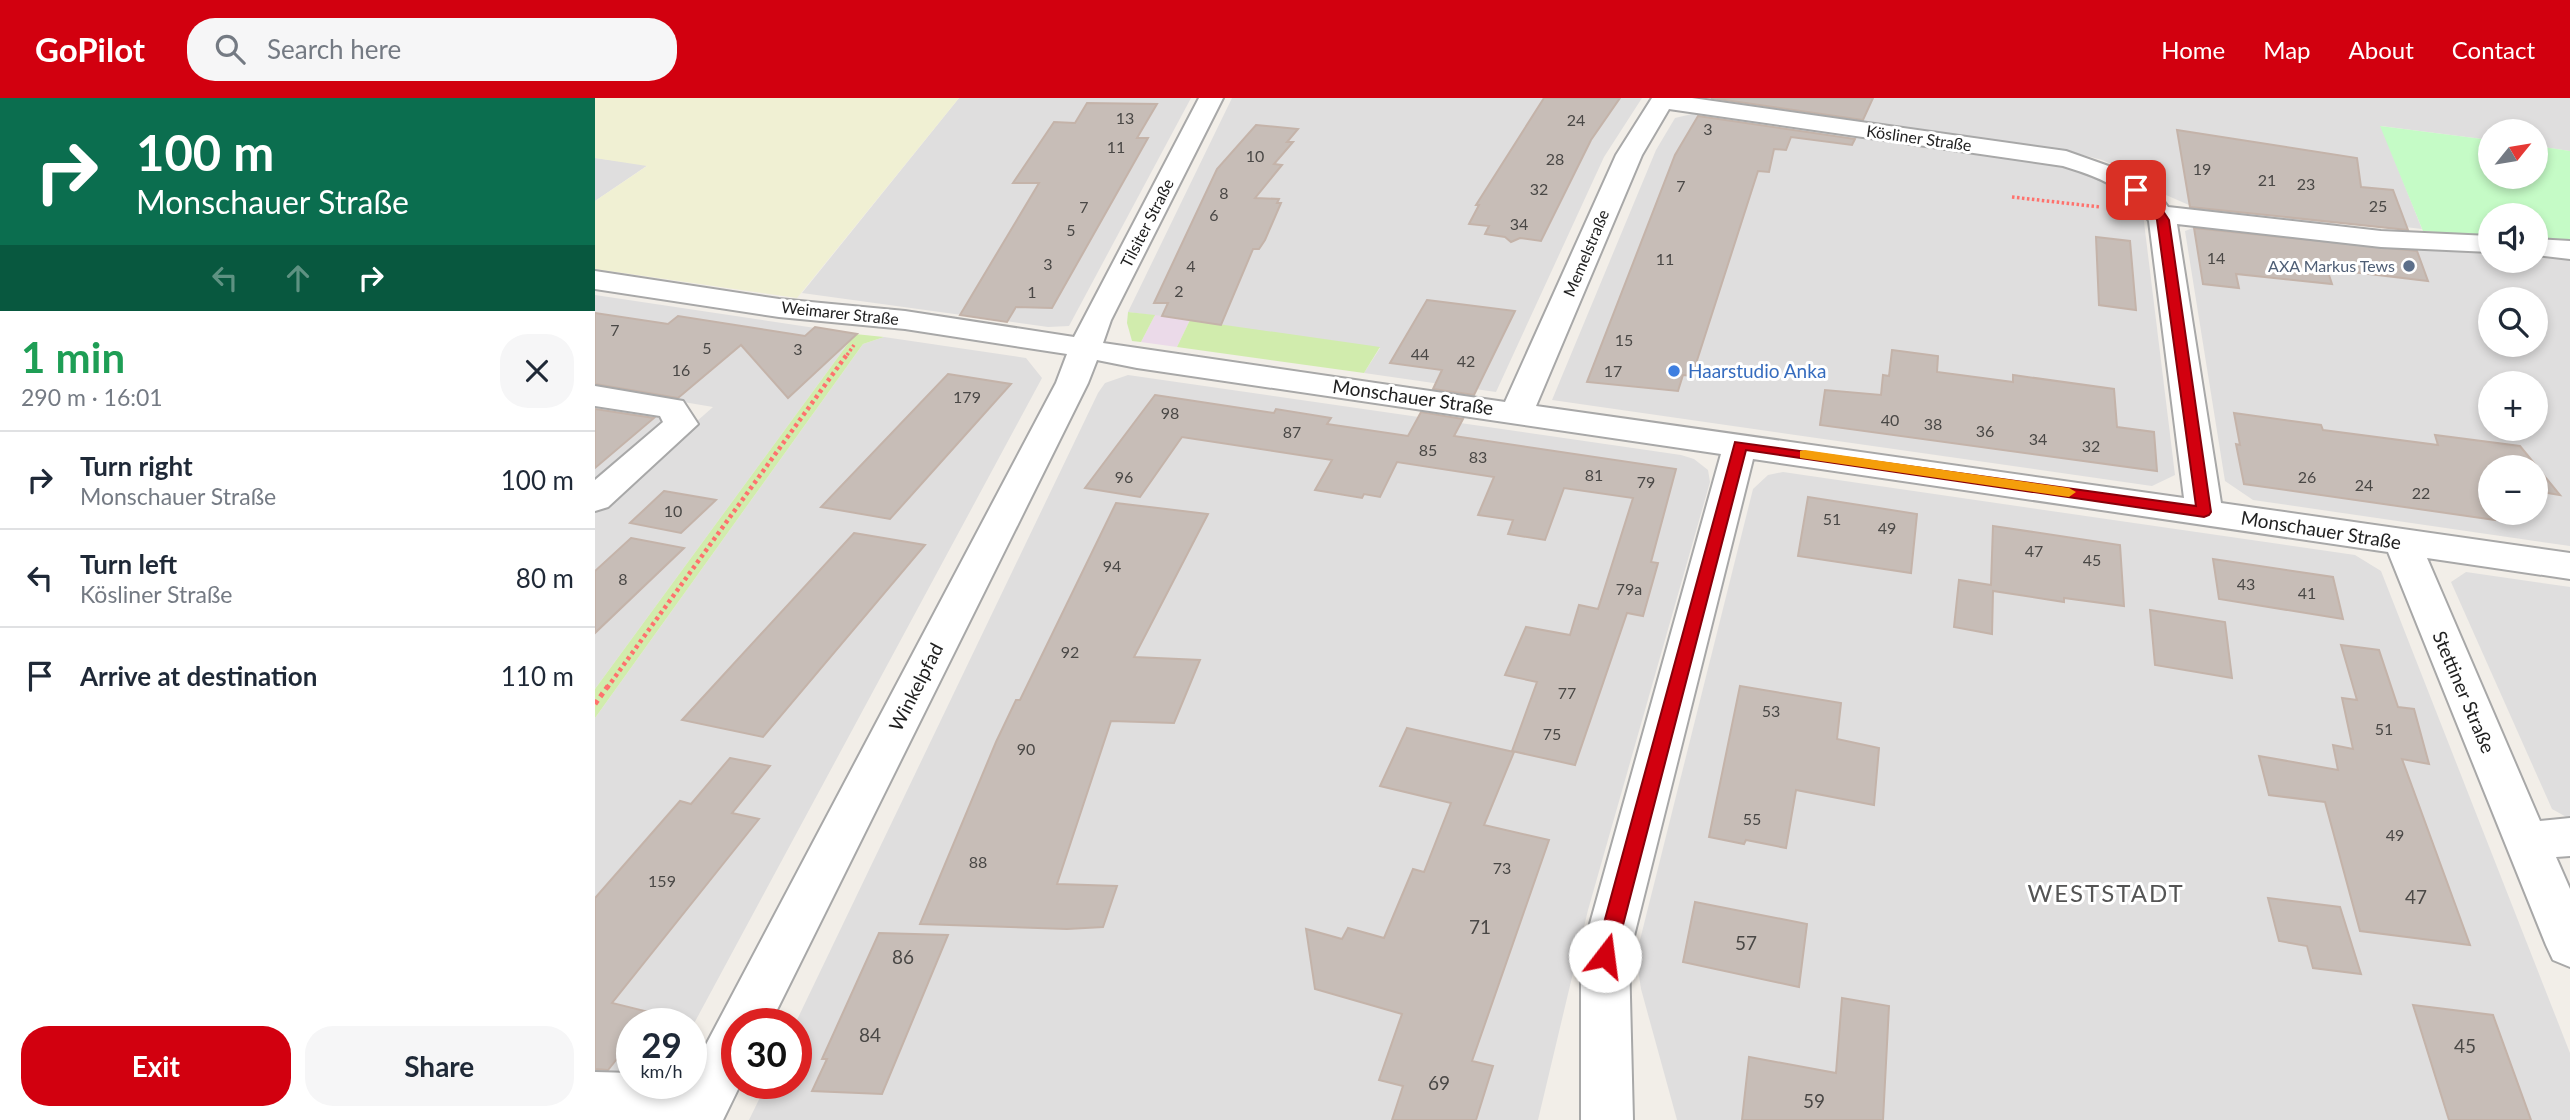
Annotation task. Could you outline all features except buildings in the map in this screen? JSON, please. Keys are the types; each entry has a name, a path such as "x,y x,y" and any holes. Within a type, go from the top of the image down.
{"street":[{"name":"Tilsiter Straße","path":"1085,349 1096,320 1211,98"},
{"name":"Kösliner Straße","path":"1663,100 2066,159 2092,167 2127,184 2151,201 2160,214"},
{"name":"Memelstraße","path":"1517,412 1623,168 1663,100"},
{"path":"2204,512 2160,214 2381,239 2478,243"},
{"path":"2548,248 2570,250"},
{"name":"Weimarer Straße","path":"595,280 779,308 875,316 1046,340 1085,349"},
{"name":"Monschauer Straße","path":"1085,349 2570,566"},
{"name":"Winkelpfad","path":"752,1008 1072,383 1085,349"},
{"path":"595,396 671,408 681,424 595,499"},
{"path":"1607,1120 1605,956 1740,445"},
{"name":"Stettiner Straße","path":"2402,542 2570,945"},
{"path":"2527,841 2570,837"},
{"path":"595,1098 700,1110 721,1069"}],"path":[{"path":"2012,197 2160,214"},
{"path":"595,704 875,316"}],"shaded area":[{"path":"959,98 1191,98 1069,326 1048,327 802,293"},
{"path":"1232,98 1642,98 1604,157 1496,392 1364,373 1380,348 1128,312"},
{"path":"1703,98 2570,98 2570,151 2548,148 2548,119 2478,119 2478,138 2381,126 2422,229 2344,220 2327,227 2198,209 2166,195 2135,174 2102,160 2068,151"},
{"path":"1696,113 2054,165 2086,173 2109,183 2133,200 2143,214 2175,475 2152,486 1552,400 1656,150 1675,118"},
{"path":"595,158 648,165 595,201"},
{"path":"2203,224 2478,253 2478,273 2548,273 2548,258 2570,259 2570,546 2253,500 2225,481 2185,231"},
{"path":"595,295 855,334 595,689 595,511 713,407 595,387"},
{"path":"1155,315 1190,320 1177,347 1141,342"},
{"path":"884,337 1026,358 1042,378 702,1008 616,1008 616,1084 595,1086 595,718 863,344"},
{"path":"1128,375 1681,455 1694,459 1708,470 1710,482 1588,910 1538,1120 749,1120 759,1099 812,1099 812,1008 803,1008 1105,383"},
{"path":"595,405 660,415 666,425 595,487"},
{"path":"1783,472 2355,555 2381,571 2570,1053 2570,1120 1677,1120 1641,989 1636,956 1753,489 1768,475"},
{"path":"2466,572 2570,587 2570,819 2552,809 2451,582"}],"green space":[{"path":"595,98 959,98 797,298 595,269 595,201 647,166 595,158"},
{"path":"2380,126 2478,138 2478,189 2548,189 2548,148 2570,151 2570,241 2548,240 2548,203 2478,203 2478,235 2423,231"},
{"path":"1128,312 1155,315 1141,342 1132,341 1127,323"},
{"path":"1190,320 1380,347 1364,373 1177,347"},
{"path":"855,334 884,337 863,344 595,718 595,689"}],"slow traffic":[{"path":"1805,454 2069,492"}],"place":[{"name":"AXA Markus Tews","path":"2409,266"},
{"name":"Haarstudio Anka","path":"1674,371"}],"district":[{"name":"WESTSTADT","path":"2106,894"}],"route":[{"path":"1605,956 1740,445 2204,512 2163,220 2151,201 2136,190"}]}
